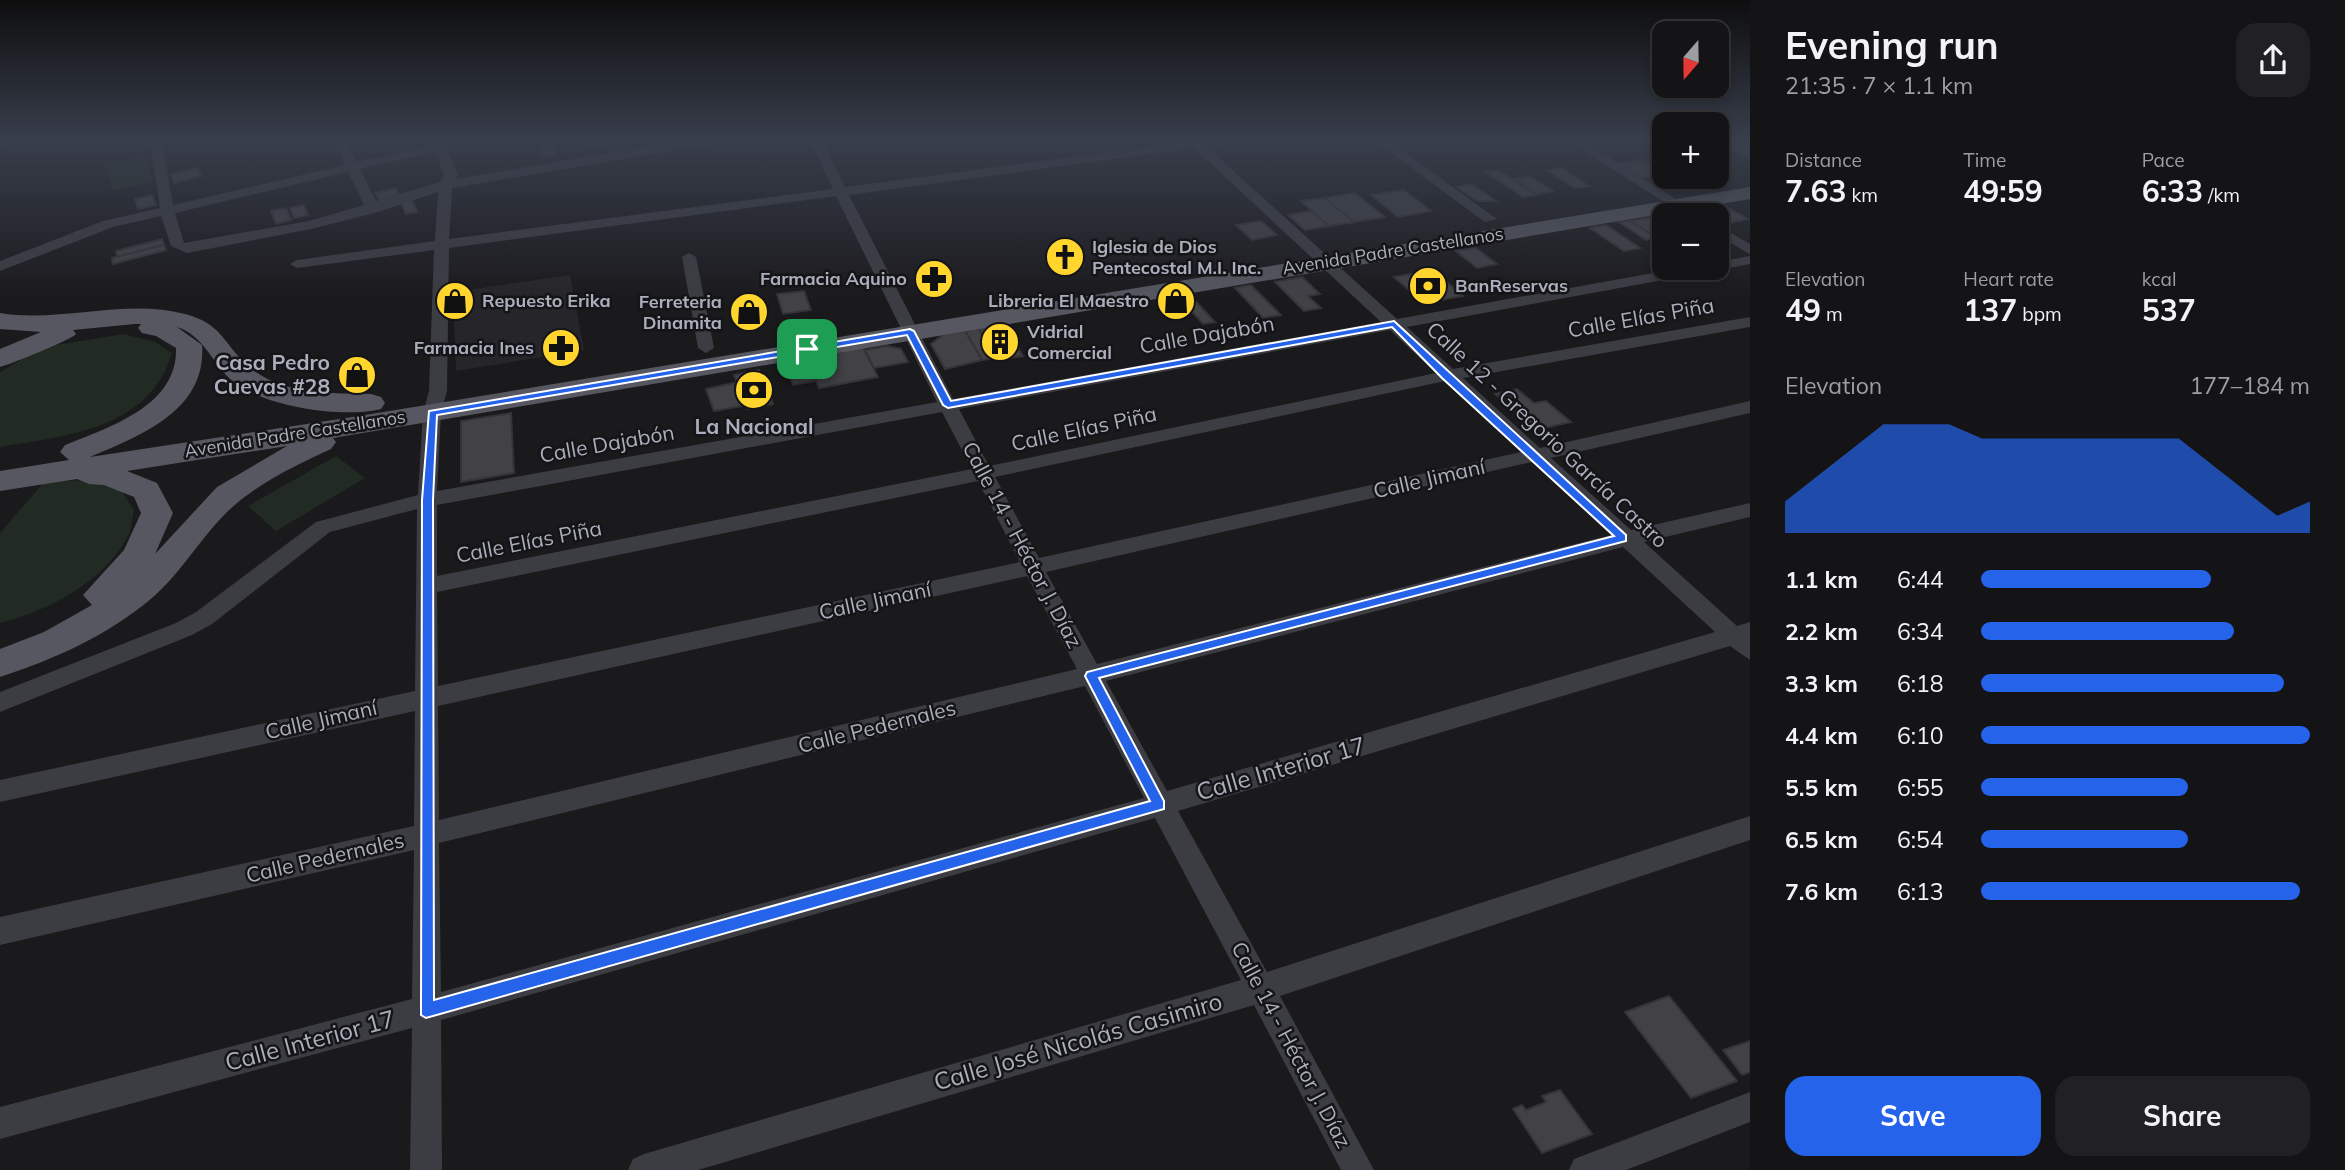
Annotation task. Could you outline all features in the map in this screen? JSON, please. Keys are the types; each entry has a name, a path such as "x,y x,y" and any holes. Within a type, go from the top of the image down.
{"main road":[{"name":"Avenida Padre Castellanos","path":"1679,203 1706,193"},
{"name":"Avenida Padre Castellanos","path":"1682,203 1746,193"},
{"name":"Avenida Padre Castellanos","path":"1319,255 1490,219 1652,206"},
{"name":"Avenida Padre Castellanos","path":"0,464 65,461 365,414 1319,255 1652,207"},
{"path":"0,321 44,327 128,316 158,316 183,321 201,327 215,338 242,374 276,393 323,401 365,414"},
{"name":"Avenida Padre Castellanos","path":"435,402 706,348 905,323"},
{"path":"0,359 27,345 68,333 125,326 163,330 189,345 193,358 177,394 158,411 128,429 65,461"},
{"path":"0,663 49,647 101,619 142,587 216,506 247,480 365,414"},
{"name":"Avenida Padre Castellanos","path":"0,481 65,461"},
{"path":"0,642 30,633 95,599 127,572 149,540 157,513 146,490 65,461"}],"street":[{"path":"164,193 167,211 181,248 235,240 373,209 422,193"},
{"path":"0,266 72,235 247,193"},
{"path":"365,193 373,209"},
{"path":"426,1170 427,500 435,402 445,193"},
{"path":"297,264 838,193"},
{"name":"Calle 14 - Héctor J. Díaz","path":"842,193 905,323 1033,567 1358,1170"},
{"name":"Calle 12 - Gregorio García Castro","path":"1249,193 1623,538 1744,639"},
{"path":"1453,193 1490,219"},
{"path":"1658,193 1674,203"},
{"path":"1729,237 1750,250"},
{"path":"690,257 706,348"},
{"path":"1729,264 1750,260"},
{"name":"Calle Dajabón","path":"0,702 184,629 247,586 323,527 427,500 1652,278"},
{"name":"Calle Elías Piña","path":"428,586 1445,376 1750,321"},
{"name":"Calle Jimaní","path":"0,791 428,696 1033,567 1750,407"},
{"name":"Calle Pedernales","path":"0,931 427,836 1091,676 1623,538 1750,510"},
{"name":"Calle Interior 17","path":"0,1123 426,1010 1744,639"},
{"name":"Calle José Nicolás Casimiro","path":"644,1170 1262,988 1750,828"},
{"path":"1585,1170 1750,1107"}],"shaded area":[{"path":"570,275 584,350 456,371 453,292"},
{"path":"124,334 155,342 172,353 161,378 145,398 125,413 102,424 52,438 0,447 0,372 43,347"},
{"path":"336,456 365,478 276,531 248,506"},
{"path":"92,480 121,490 134,510 129,533 118,552 90,581 73,592 37,611 0,623 0,533 45,481"}],"building":[{"path":"375,193 398,193 400,195 379,200"},
{"path":"1355,193 1385,217 1354,222 1324,198"},
{"path":"1407,193 1431,211 1398,217 1371,195"},
{"path":"1465,193 1484,193 1496,201 1477,201"},
{"path":"1516,193 1536,195 1523,197"},
{"path":"152,195 156,205 138,209 135,199"},
{"path":"1324,198 1354,222 1329,226 1301,201"},
{"path":"412,200 417,212 406,214 401,202"},
{"path":"304,205 308,215 294,218 290,208"},
{"path":"286,208 291,220 276,224 271,211"},
{"path":"1729,209 1748,219 1729,223"},
{"path":"1312,211 1329,226 1305,230 1288,215"},
{"path":"1652,217 1652,235 1630,221"},
{"path":"1261,221 1277,235 1252,240 1236,225"},
{"path":"1630,221 1652,235 1652,239 1646,240 1619,222"},
{"path":"1606,225 1640,248 1624,251 1590,228"},
{"path":"162,239 164,245 117,257 116,251"},
{"path":"164,245 166,250 113,264 112,258"},
{"name":"Iglesia de Dios Pentecostal M.I. Inc.","path":"1065,245 1083,266 1064,269 1047,248"},
{"path":"1476,248 1497,264 1477,268 1456,251"},
{"name":"Farmacia Aquino","path":"935,269 947,288 933,290 922,271"},
{"name":"BanReservas","path":"1432,270 1463,296 1424,303 1394,277"},
{"path":"1302,277 1320,294 1308,296 1321,308 1304,311 1275,282"},
{"path":"1251,285 1281,315 1263,318 1235,288"},
{"path":"804,291 811,310 783,314 777,294"},
{"path":"1187,292 1215,322 1203,324 1176,294"},
{"name":"Libreria El Maestro","path":"1176,294 1187,307 1175,309 1164,296"},
{"name":"Ferreteria Dinamita","path":"753,303 759,319 744,322 739,306"},
{"name":"Vidrial Comercial","path":"1003,324 1023,356 998,360 978,328"},
{"path":"978,328 997,358 982,360 965,331"},
{"path":"965,331 982,360 945,369 931,344 944,334"},
{"path":"862,345 878,377 819,388 805,355"},
{"path":"887,346 901,349 908,362 874,368 865,350"},
{"path":"808,361 816,381 793,385 785,365"},
{"name":"Casa Pedro Cuevas #28","path":"371,366 367,382 343,385 348,368"},
{"name":"La Nacional","path":"759,370 773,404 747,409 734,375"},
{"path":"734,383 742,406 714,411 706,389"},
{"path":"1517,389 1534,403 1546,401 1571,422 1536,430 1495,394"},
{"path":"511,413 514,473 461,482 461,421"},
{"path":"1669,996 1737,1081 1691,1098 1625,1012"},
{"path":"1750,1041 1750,1072 1742,1075 1723,1050"},
{"path":"1560,1090 1592,1134 1542,1153 1513,1109 1522,1105 1526,1110 1546,1102 1542,1096"}],"place":[{"name":"Iglesia de Dios Pentecostal M.I. Inc.","path":"1065,257"},
{"name":"Farmacia Aquino","path":"934,279"},
{"name":"BanReservas","path":"1428,286"},
{"name":"Repuesto Erika","path":"455,301"},
{"name":"Libreria El Maestro","path":"1176,301"},
{"name":"Ferreteria Dinamita","path":"749,312"},
{"name":"Vidrial Comercial","path":"1000,342"},
{"name":"Farmacia Ines","path":"561,348"},
{"name":"Casa Pedro Cuevas #28","path":"357,375"},
{"name":"La Nacional","path":"754,390"}],"route":[{"path":"1394,324 1445,376 1623,538 1091,676 1159,805 426,1010 427,500 432,413 807,349 910,331 948,405 1394,324"}]}
